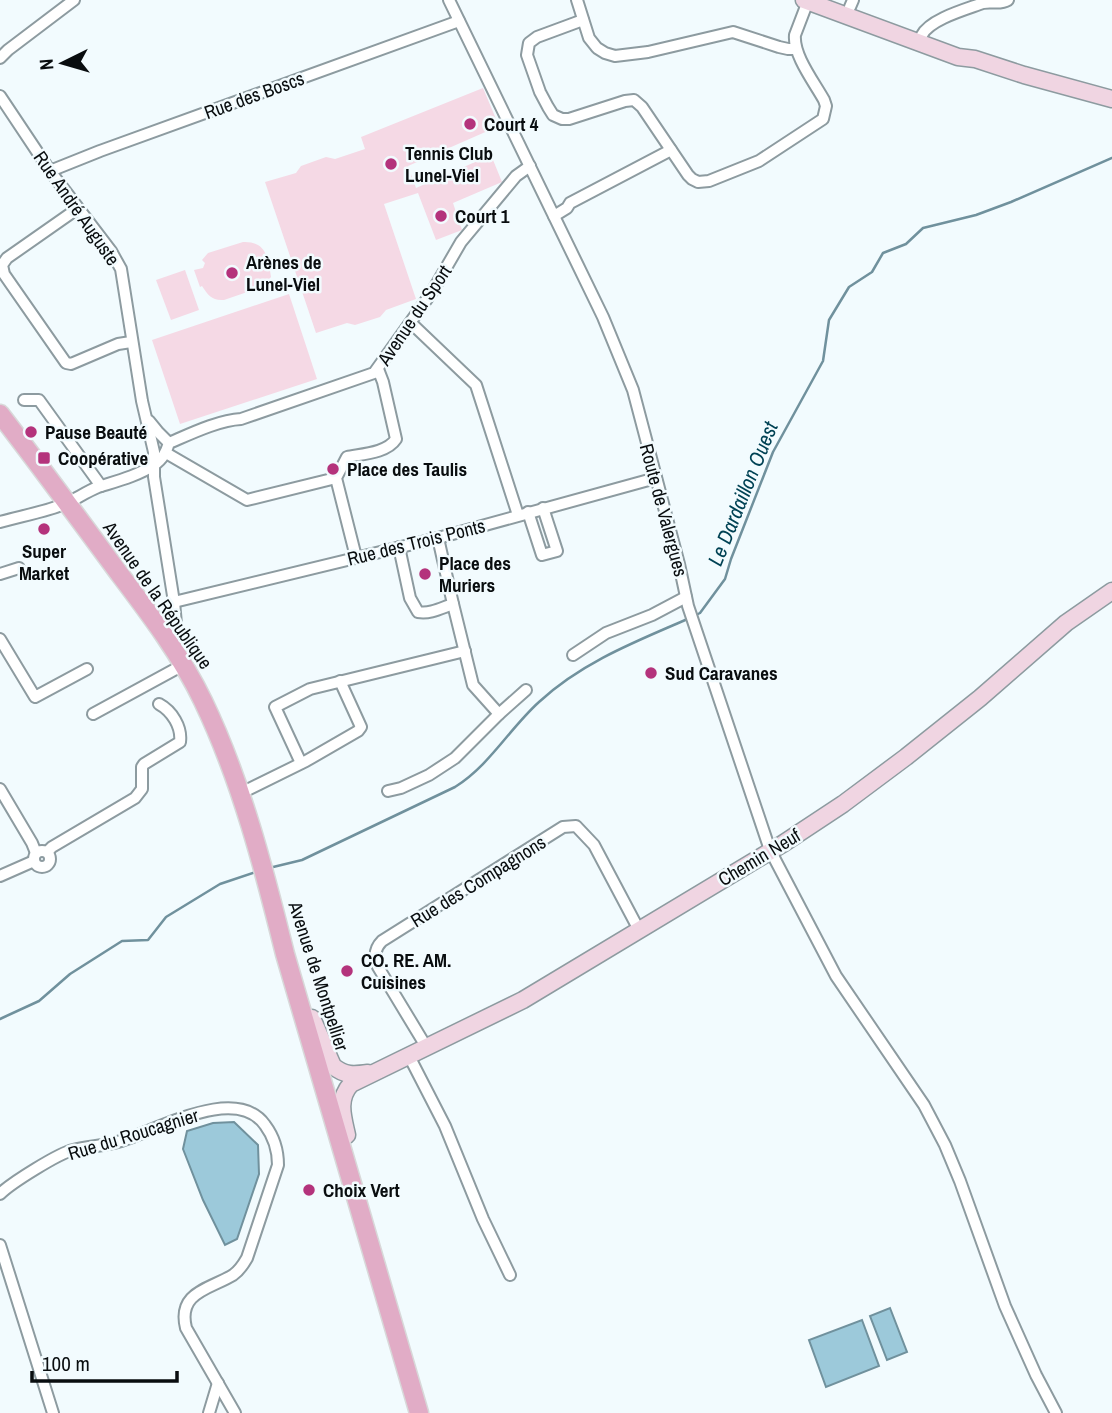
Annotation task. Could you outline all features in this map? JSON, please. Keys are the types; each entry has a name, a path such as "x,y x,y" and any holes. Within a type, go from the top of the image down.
{"main road":[{"name":"Avenue de la République","path":"0,414 166,637 183,665 216,730 270,892"},
{"name":"Avenue de Montpellier","path":"270,892 312,1018 430,1413"},
{"name":"Avenue de Montpellier","path":"270,892 285,954 419,1413"}],"street":[{"path":"0,58 74,0"},
{"name":"Route de Valergues","path":"449,0 603,317 633,390 680,565 687,602 770,850 836,976 924,1105 945,1144 1005,1306 1056,1413"},
{"path":"577,0 589,38 597,48 615,56 649,52 733,32 779,47 796,49"},
{"path":"583,20 537,37 529,43 527,55 540,92 553,115 569,119 634,100 642,107 692,179 703,182 759,161 818,123 826,106 796,49 795,35 807,0 850,8"},
{"path":"829,0 921,38 953,45 975,59 1006,70 1112,99"},
{"path":"921,38 927,27 935,23 983,3 1002,3 1008,0"},
{"name":"Rue des Boscs","path":"50,171 459,21"},
{"name":"Rue André Auguste","path":"0,96 77,209 111,251 121,269 144,412 153,441 154,465 174,602 176,624 166,637"},
{"path":"552,212 567,208 570,203 671,150"},
{"name":"Avenue du Sport","path":"0,522 67,503 83,493 118,482 154,465 168,448 231,420 241,419 370,375 378,369 411,323 461,242 516,176 530,166"},
{"path":"77,209 6,258 2,265 4,274 66,363 71,364 118,344 131,342"},
{"path":"411,323 476,385 523,514 542,555 558,551 543,508"},
{"path":"356,557 336,478 347,457 387,448 396,439 378,369"},
{"path":"24,400 39,400 101,486"},
{"name":"Rue André Auguste","path":"144,412 168,448 247,500 336,478"},
{"name":"Rue des Trois Ponts","path":"174,602 438,538 656,478"},
{"path":"438,538 473,685 499,714"},
{"path":"399,547 410,598 418,612 431,612 453,604"},
{"path":"0,574 19,568"},
{"name":"Chemin Neuf","path":"347,1135 342,1101 351,1084 523,1000 843,804 980,698 1066,623 1112,592"},
{"path":"573,655 606,633 687,602"},
{"path":"0,639 35,696 87,669"},
{"path":"301,763 275,707 310,689 464,650"},
{"path":"93,714 183,665"},
{"path":"239,794 358,731 361,727 340,681"},
{"path":"388,791 401,788 447,764 526,690"},
{"path":"0,876 135,798 142,789 144,764 180,742 180,732 170,710 159,704"},
{"path":"0,789 39,855"},
{"name":"Rue des Compagnons","path":"427,1048 378,967 375,954 378,946 563,827 576,826 594,845 639,930"},
{"path":"312,1018 329,1060 339,1070 354,1075 374,1072"},
{"path":"409,1056 445,1126 483,1219 510,1275"},
{"name":"Rue du Roucagnier","path":"0,1194 68,1152 121,1141 206,1110 237,1108 252,1113 263,1121 274,1140 278,1165 247,1258 243,1266 231,1276 197,1293 184,1314 186,1328 234,1413"},
{"path":"0,1245 53,1413"},
{"path":"209,1413 218,1383"}],"shaded area":[{"path":"483,88 499,126 408,166 416,188 491,155 502,182 453,203 462,230 436,240 418,193 384,204 416,299 386,310 380,317 355,325 347,323 316,333 265,182 296,173 301,166 326,157 335,159 365,149 361,137"},
{"name":"Arènes de Lunel-Viel","path":"251,242 261,247 267,257 271,277 262,287 224,300 213,298 200,287 194,270 203,268 205,263 202,260 208,253"},
{"path":"185,270 199,310 171,320 156,280"},
{"path":"289,294 317,379 180,424 152,340"}],"water":[{"path":"234,1122 258,1145 259,1174 237,1239 225,1245 203,1200 183,1149 187,1131 213,1123"},
{"path":"890,1308 907,1352 887,1360 870,1316"},
{"path":"862,1320 879,1366 826,1387 809,1340"}],"waterway":[{"name":"Le Dardaillon Ouest","path":"696,615 725,579 773,452 823,361 829,320 849,287 872,272 883,253 906,244 923,228 976,215 1112,158"},
{"name":"Le Dardaillon Ouest","path":"269,868 302,860 455,787 489,758 539,702 573,675 611,654 690,618"},
{"name":"Le Dardaillon Ouest","path":"0,1019 39,1001 70,974 122,941 148,940 166,917 220,884 256,872"}],"place":[{"name":"Court 4","path":"470,124"},
{"name":"Tennis Club Lunel-Viel","path":"391,164"},
{"name":"Court 1","path":"441,216"},
{"name":"Arènes de Lunel-Viel","path":"232,273"},
{"name":"Pause Beauté","path":"31,432"},
{"name":"Coopérative","path":"44,458"},
{"name":"Place des Taulis","path":"333,469"},
{"name":"Super Market","path":"44,529"},
{"name":"Place des Muriers","path":"425,574"},
{"name":"Sud Caravanes","path":"651,673"},
{"name":"CO. RE. AM. Cuisines","path":"347,971"},
{"name":"Choix Vert","path":"309,1190"}]}
